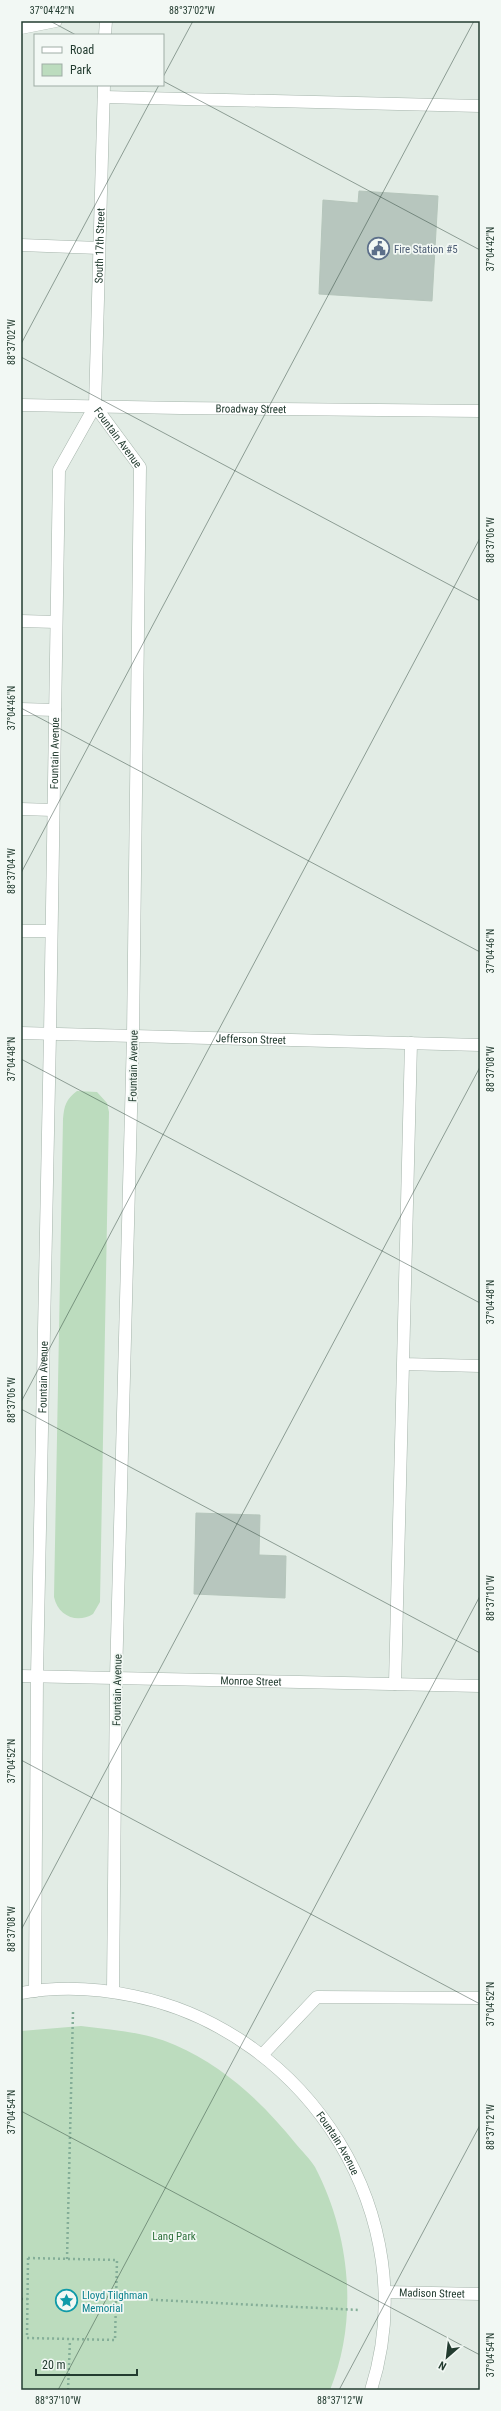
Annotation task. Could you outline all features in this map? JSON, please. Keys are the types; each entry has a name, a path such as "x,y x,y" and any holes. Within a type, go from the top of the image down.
{"street":[{"path":"21,28 56,21"},
{"path":"105,34 106,21"},
{"path":"104,91 480,106"},
{"name":"South 17th Street","path":"95,406 104,91"},
{"path":"21,246 99,248"},
{"name":"Broadway Street","path":"21,404 480,411"},
{"name":"Fountain Avenue","path":"35,1990 37,1676 50,1034 59,470 95,406 140,467 134,1036 116,1678 113,1991"},
{"path":"21,620 56,622"},
{"path":"21,709 55,710"},
{"path":"21,809 53,810"},
{"path":"21,931 51,931"},
{"name":"Jefferson Street","path":"21,1033 480,1045"},
{"path":"395,1684 411,1043"},
{"path":"402,1364 480,1366"},
{"name":"Monroe Street","path":"21,1676 480,1686"},
{"name":"Fountain Avenue","path":"21,1993 35,1990 74,1988 113,1991 156,2000 198,2015 236,2036 262,2055 304,2092 331,2126 353,2165 371,2212 380,2248 385,2292 383,2334 371,2390"},
{"path":"262,2055 317,1997 480,1998"},
{"name":"Madison Street","path":"385,2292 480,2294"}],"path":[{"path":"67,2259 74,1988"},
{"path":"28,2258 116,2260 116,2298 115,2340 27,2338 28,2258"},
{"path":"116,2298 384,2311"},
{"path":"21,2299 28,2299"},
{"path":"68,2390 70,2340"}],"green space":[{"path":"77,1091 97,1092 107,1103 109,1112 100,1602 93,1614 81,1618 75,1618 64,1613 56,1604 54,1597 63,1119 66,1103"},
{"name":"Lang Park","path":"81,2026 129,2032 153,2037 175,2045 210,2064 242,2087 256,2100 313,2164 327,2193 336,2220 343,2248 346,2277 347,2306 345,2335 339,2363 330,2390 21,2390 21,2031"}],"building":[{"name":"Fire Station #5","path":"359,191 438,196 432,301 319,294 323,200 358,203"},
{"path":"196,1513 260,1515 259,1555 286,1556 285,1598 194,1594"}],"place":[{"name":"Fire Station #5","path":"378,249"},
{"name":"Lloyd Tilghman Memorial","path":"66,2301"}]}
